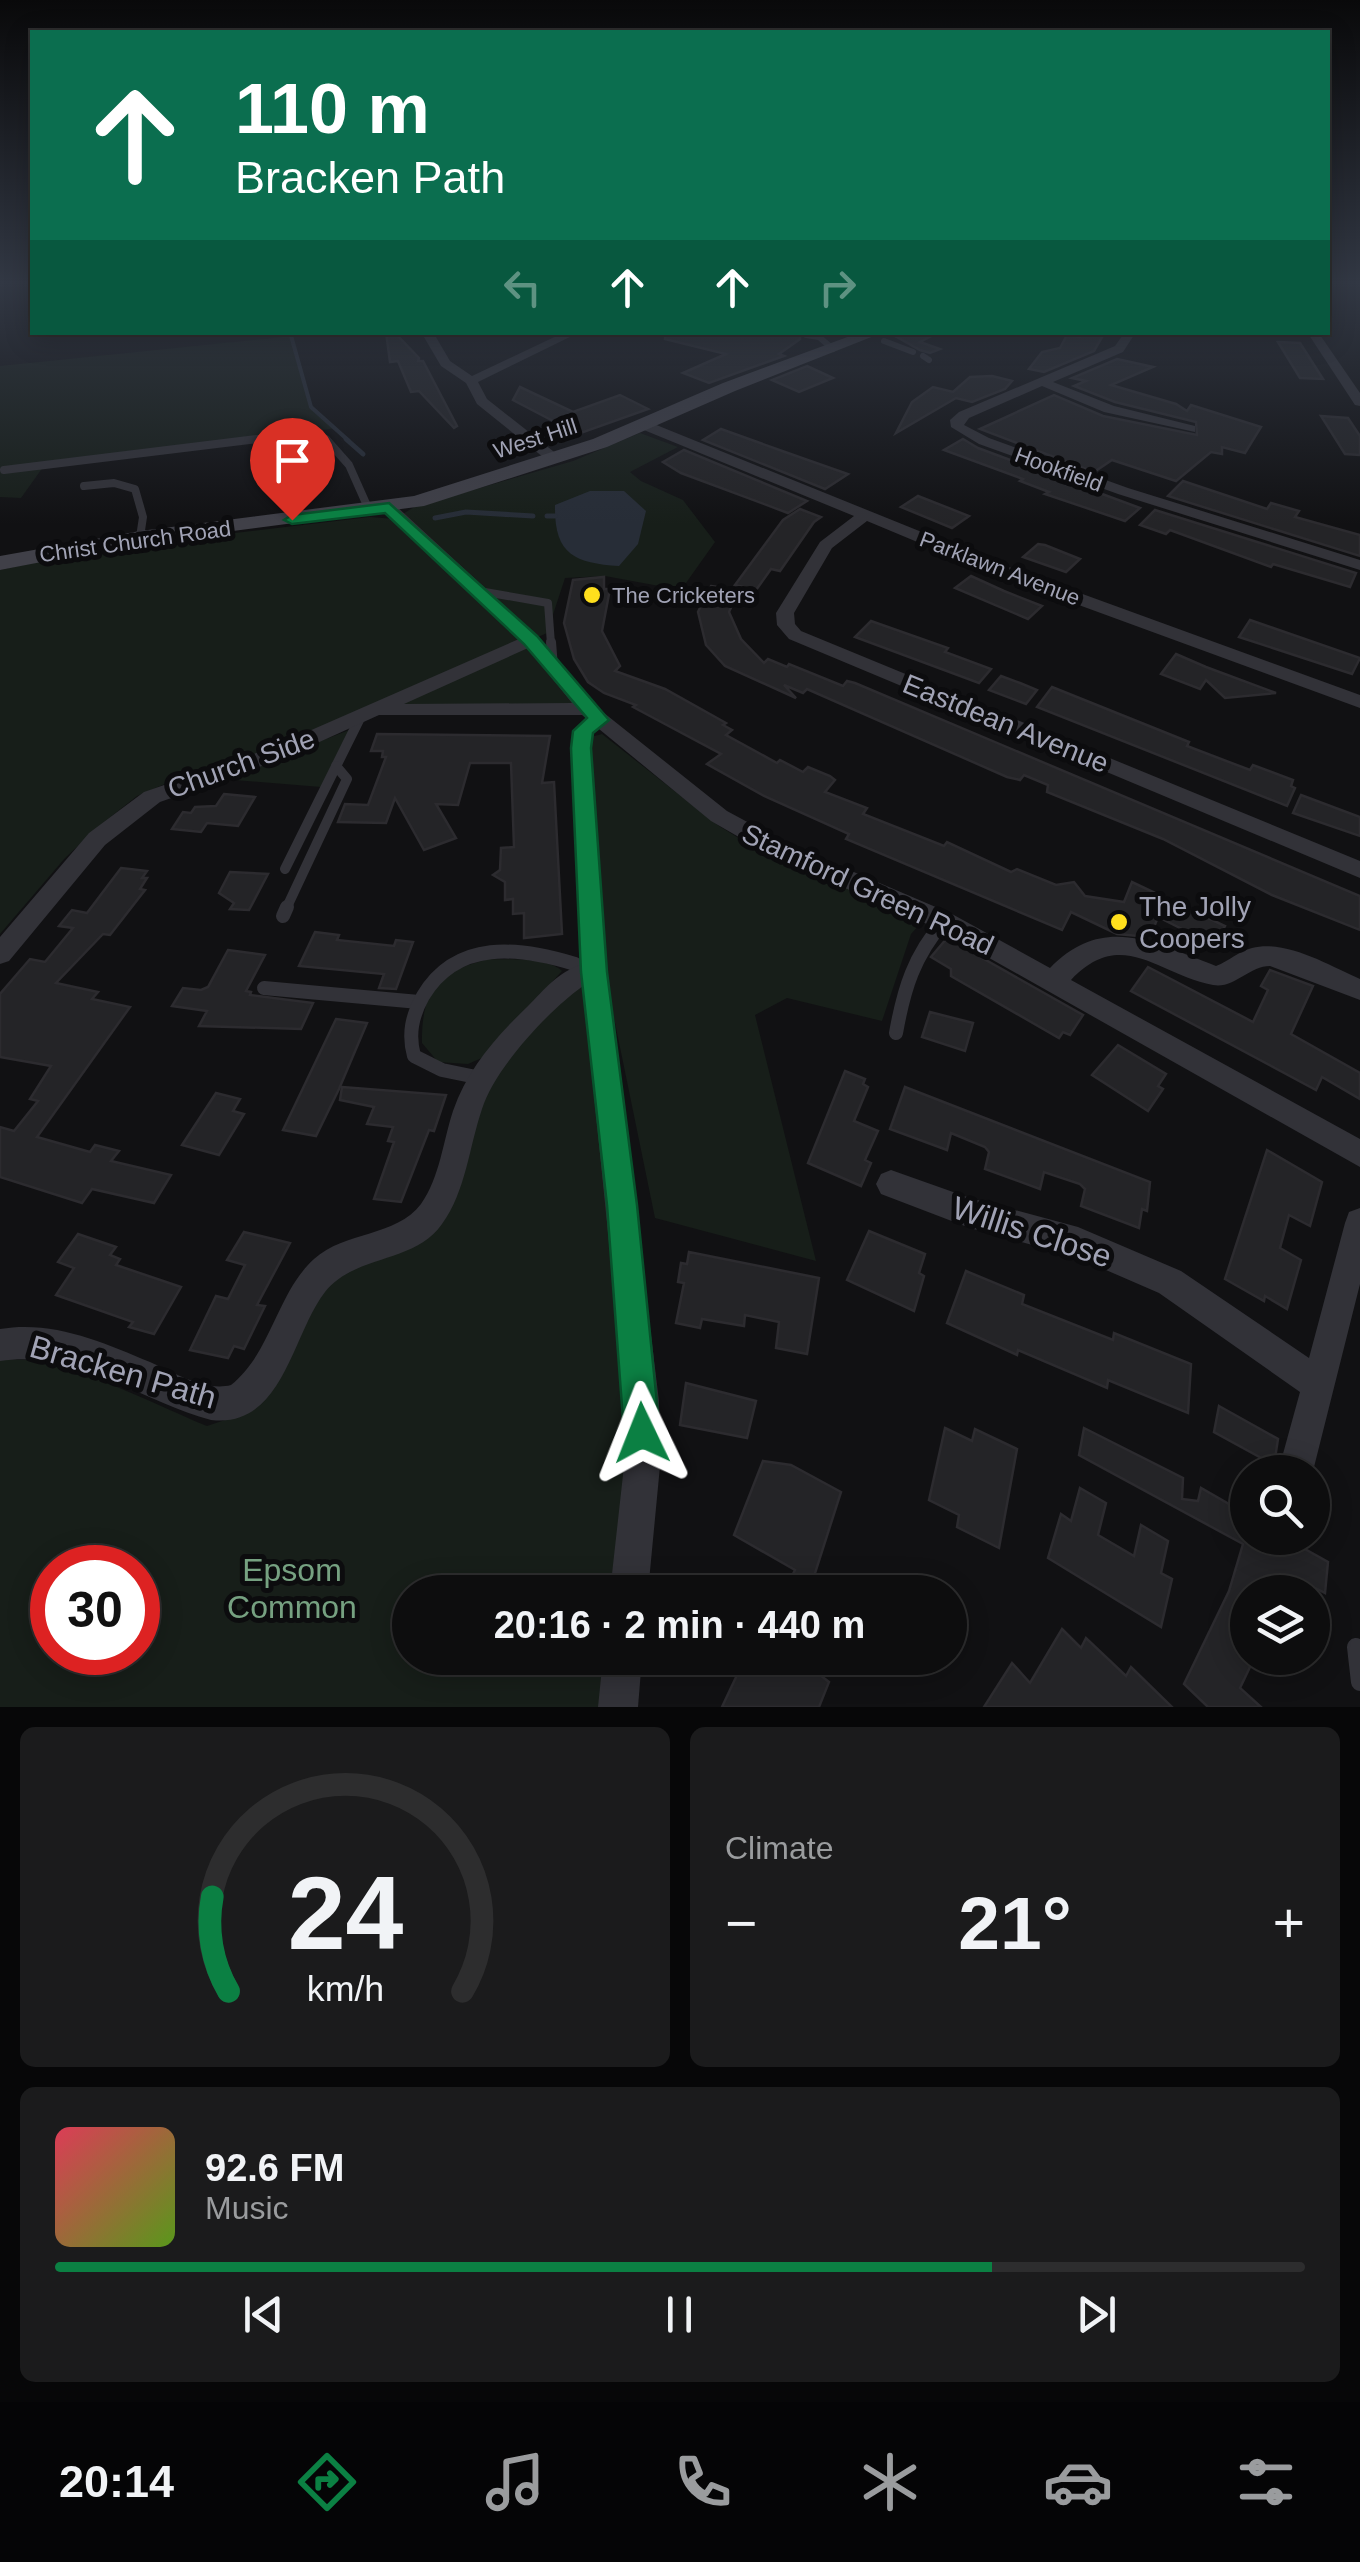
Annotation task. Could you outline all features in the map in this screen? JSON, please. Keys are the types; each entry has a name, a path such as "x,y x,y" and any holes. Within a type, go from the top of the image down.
{"main road":[{"name":"West Hill","path":"379,509 456,491 553,458 644,425 779,365"},
{"name":"Christ Church Road","path":"0,563 140,536 379,509"}],"street":[{"path":"449,365 471,381 482,401 553,458"},
{"path":"471,381 506,365"},
{"name":"Hookfield","path":"1082,365 964,415 958,420 958,427 984,442 1123,492 1360,565"},
{"path":"1334,365 1360,402"},
{"path":"1042,382 1109,408 1190,429"},
{"name":"Parklawn Avenue","path":"644,425 1000,570 1360,702"},
{"name":"Stamford Green Road","path":"379,509 479,591 530,640 593,714 683,789 752,836 944,920 1360,1154"},
{"name":"Eastdean Avenue","path":"865,514 826,545 785,613 786,626 795,635 1360,870"},
{"name":"Church Side","path":"0,954 97,839 127,813 170,788 260,760 530,640"},
{"path":"440,711 468,668"},
{"path":"368,713 593,714 583,731 581,748 587,974 642,1400 642,1466 632,1575"},
{"path":"1056,980 1081,954 1096,946 1117,945 1216,976 1230,974 1246,960 1272,956 1360,990"},
{"name":"Bracken Path","path":"0,1345 27,1340 63,1348 210,1404 239,1401 252,1393 318,1276 335,1260 357,1248 404,1238 432,1214 481,1078 565,985 587,974"},
{"name":"Willis Close","path":"891,1184 970,1214 1078,1242 1170,1282 1320,1386"},
{"path":"1301,1455 1360,1223"},
{"path":"618,1707 621,1675"}],"lane":[{"path":"4,470 314,432 336,447 379,509"},
{"path":"84,486 114,483 135,489 143,518 140,536"},
{"path":"479,591 548,604 553,667"},
{"path":"284,870 336,766 368,713"},
{"path":"283,916 347,779 336,766"},
{"path":"896,1033 907,976 917,950 944,920"},
{"path":"481,1078 442,1070 414,1056 411,1020 428,980 440,968 460,956 480,952 558,959 575,964 587,974"},
{"path":"264,988 419,1002"},
{"path":"1356,1647 1360,1682"}],"green space":[{"path":"301,365 313,408 336,428 171,453 163,449 46,463 21,498 0,497 0,366"},
{"path":"640,433 678,447 630,472 683,500 715,542 681,590 605,576 565,578 547,633 527,642 577,706 374,705 240,762 181,777 137,796 103,823 65,858 0,934 0,570 99,549 370,517 395,519 414,507 573,461"},
{"path":"352,729 321,787 222,779"},
{"path":"602,734 719,826 760,851 923,921 911,934 882,1021 787,998 755,1015 816,1261 655,1218 605,974 589,744 591,737"},
{"path":"489,959 538,961 562,971 484,1057 468,1064 438,1062 422,1043 430,996 446,977"},
{"name":"Epsom Common","path":"581,986 587,991 632,1413 620,1575 392,1575 392,1675 610,1675 607,1707 0,1707 0,1360 23,1360 76,1372 207,1426 240,1415 334,1277 397,1250 499,1068 570,989"}],"shaded area":[{"path":"590,491 624,491 646,511 638,544 619,566 579,558 570,553 558,535 555,505"}],"building":[{"path":"400,365 425,365 457,426 454,428 419,391 411,392"},
{"path":"702,365 760,365 709,383 683,373"},
{"path":"1032,365 1061,365 1044,372 1029,369"},
{"path":"1104,365 1153,367 1111,385 1176,404 1187,411 1191,405 1261,427 1245,453 1222,447 1222,454 1211,452 1176,481 1112,460 1094,472 980,429 1054,395 1103,416 1197,435 1196,422 1115,402 1074,386 1086,381 1072,378"},
{"path":"1292,365 1314,365 1323,379 1300,378"},
{"path":"807,366 833,378 799,392 772,380"},
{"path":"992,376 1012,381 1005,389 972,402 956,398 896,433 912,402 933,387 953,392 970,377"},
{"path":"520,387 573,412 620,395 648,409 578,434 513,400"},
{"path":"1321,416 1348,418 1360,436 1360,455 1345,454"},
{"path":"721,429 848,474 825,489 703,440"},
{"path":"963,439 1140,508 1125,521 1045,494 1049,492 1020,481 1023,479 944,450"},
{"path":"684,450 807,501 788,513 681,473 663,462"},
{"path":"1183,481 1267,509 1271,503 1299,511 1295,517 1360,535 1360,556 1168,496"},
{"path":"918,496 969,516 952,528 901,507"},
{"path":"800,509 821,517 780,571 771,569 756,590 735,585 783,520"},
{"path":"1155,510 1356,573 1350,587 1273,564 1271,567 1170,530 1166,534 1140,525"},
{"path":"1038,544 1080,559 1066,572 1023,557"},
{"path":"971,576 1042,606 1028,619 955,588"},
{"path":"604,577 604,589 610,589 602,631 620,666 615,671 665,689 726,723 723,725 732,730 726,735 777,763 780,760 803,772 808,767 830,776 835,780 825,792 867,808 863,814 944,846 947,842 1011,872 1017,869 1056,885 1074,882 1085,896 1124,902 1132,882 1225,926 1214,945 1158,917 1152,932 1142,927 1138,936 1117,934 1071,912 1062,930 846,839 849,834 764,796 707,764 721,754 633,707 636,705 604,693 588,682 574,659 564,623 573,580"},
{"path":"711,586 739,590 729,612 741,639 764,663 768,659 787,667 789,664 843,686 847,681 855,683 1360,896 1360,930 1272,895 1163,839 1047,792 1048,785 1024,775 1020,780 1007,777 807,689 803,693 784,685 796,698 725,666 706,645 698,612"},
{"path":"1250,620 1360,658 1352,674 1239,637"},
{"path":"871,621 948,648 945,652 991,669 979,683 855,637"},
{"path":"1176,654 1276,693 1225,698 1206,680 1200,689 1161,674"},
{"path":"1001,676 1037,690 1026,704 989,690"},
{"path":"1052,687 1189,742 1187,746 1250,770 1253,765 1293,780 1291,786 1295,788 1287,806 1037,707"},
{"path":"377,734 550,736 542,783 554,782 562,934 524,938 524,913 513,914 513,899 505,900 505,882 493,875 500,870 501,848 514,847 511,763 470,763 458,805 436,804 456,838 424,850 395,798 386,823 338,822 345,804 368,805 386,757 382,757 383,751 371,751"},
{"path":"224,794 255,797 238,826 207,823 201,832 172,829 183,812 216,806"},
{"path":"1301,795 1360,817 1360,836 1293,813"},
{"path":"121,868 147,871 140,889 145,890 110,935 103,934 56,983 98,992 92,999 130,1007 37,1137 90,1152 95,1145 119,1151 111,1161 171,1175 154,1203 92,1189 82,1203 0,1177 0,1127 14,1131 38,1101 30,1099 51,1066 0,1057 0,994 30,959 45,962 73,928 59,926 72,910 87,913"},
{"path":"230,872 268,874 249,910 230,909 234,903 219,893"},
{"path":"315,932 339,935 337,940 394,946 396,940 413,942 396,989 379,988 384,974 299,966"},
{"path":"947,938 1083,1015 1070,1035 1063,1032 1059,1038 951,976 951,969 931,957"},
{"path":"228,950 265,955 246,991 250,995 313,1003 301,1029 199,1026 207,1011 172,1006 183,988 208,987"},
{"path":"1148,967 1253,1022 1268,990 1261,986 1270,970 1313,986 1291,1034 1360,1073 1360,1099 1322,1077 1316,1090 1131,991"},
{"path":"930,1012 973,1023 965,1051 922,1037"},
{"path":"336,1019 367,1023 339,1089 316,1136 283,1130"},
{"path":"1118,1045 1166,1074 1158,1086 1163,1089 1148,1111 1092,1075"},
{"path":"845,1071 865,1079 863,1084 868,1087 854,1121 878,1131 865,1160 871,1163 861,1186 808,1163"},
{"path":"342,1087 446,1095 401,1202 374,1199 394,1142 388,1141 393,1127 367,1124 374,1107 340,1100"},
{"path":"905,1087 1150,1182 1147,1211 1142,1209 1139,1228 1081,1206 1085,1189 1080,1184 1044,1172 1040,1189 985,1169 989,1152 985,1147 951,1133 947,1150 890,1129"},
{"path":"216,1093 240,1099 233,1111 244,1114 219,1155 182,1145"},
{"path":"1267,1150 1322,1182 1310,1226 1289,1215 1280,1248 1301,1260 1287,1309 1225,1279"},
{"path":"869,1231 925,1254 919,1273 924,1276 914,1311 847,1280"},
{"path":"244,1232 290,1243 257,1305 265,1306 244,1349 234,1346 228,1358 190,1350 216,1296 228,1299 245,1265 227,1260"},
{"path":"78,1234 116,1247 110,1255 120,1259 116,1265 181,1287 154,1334 129,1327 133,1322 56,1295 74,1268 58,1262"},
{"path":"689,1252 819,1278 807,1354 776,1348 779,1322 745,1315 744,1326 702,1319 700,1328 676,1323 684,1283 678,1282 681,1263 687,1264"},
{"path":"966,1271 1024,1295 1022,1304 1113,1340 1114,1333 1191,1364 1188,1413 1108,1380 1107,1388 1018,1350 1017,1355 947,1323"},
{"path":"686,1383 756,1401 747,1438 680,1425"},
{"path":"1219,1406 1278,1439 1276,1455 1256,1455 1214,1432"},
{"path":"945,1428 972,1441 975,1429 1017,1449 999,1548 957,1527 959,1515 929,1500"},
{"path":"1084,1428 1183,1478 1182,1499 1198,1501 1201,1488 1230,1505 1230,1537 1079,1455"},
{"path":"763,1461 791,1465 841,1492 814,1575 792,1575 795,1570 734,1535"},
{"path":"1080,1488 1106,1503 1098,1535 1134,1556 1141,1525 1168,1541 1161,1573 1172,1579 1161,1627 1048,1558 1061,1514 1071,1521"},
{"path":"1240,1555 1315,1555 1328,1562 1327,1575 1234,1575"},
{"path":"1230,1588 1230,1675 1246,1675 1240,1688 1261,1707 1208,1707 1184,1684"},
{"path":"1062,1629 1081,1648 1086,1638 1126,1676 1131,1667 1172,1707 984,1707 1012,1663 1030,1683"},
{"path":"737,1675 820,1675 829,1682 819,1707 722,1707"}],"waterway":[{"path":"299,365 311,407 349,441"},
{"path":"346,439 363,454"},
{"path":"435,518 466,512 533,516"},
{"path":"547,516 555,516"}],"place":[{"name":"The Cricketers","path":"592,595"},
{"name":"The Jolly Coopers","path":"1119,922"}],"route":[{"path":"292,520 389,508 530,640 599,720 583,731 581,748 594,972 622,1205 642,1433"}]}
